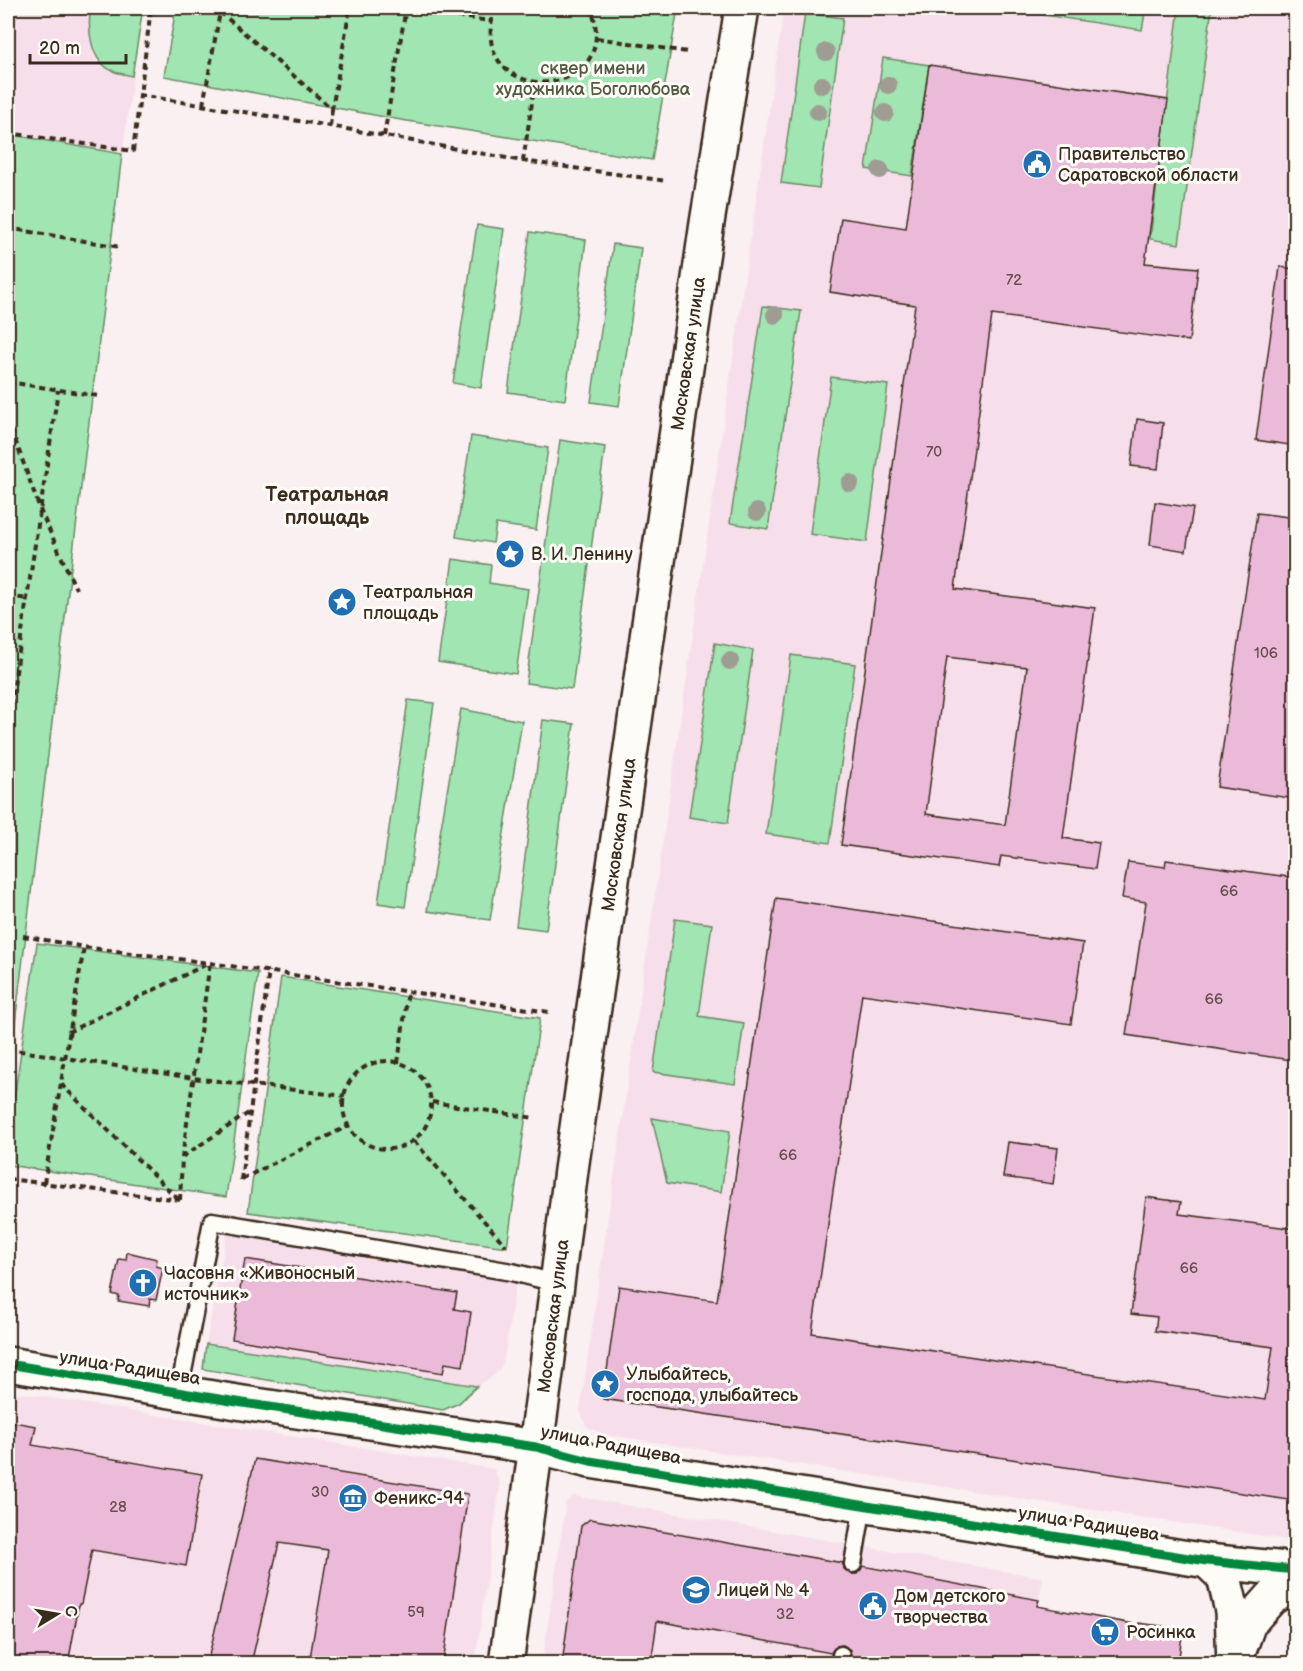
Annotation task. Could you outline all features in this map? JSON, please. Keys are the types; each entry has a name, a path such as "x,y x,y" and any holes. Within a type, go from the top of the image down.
{"main road":[{"name":"Московская улица","path":"506,1664 623,798 707,223 742,8"},
{"name":"улица Радищева","path":"8,1364 536,1447 590,1461 1207,1561 1296,1570"},
{"path":"1207,1561 1224,1577 1232,1611 1235,1664"},
{"path":"1235,1664 1250,1623 1271,1598 1296,1583"}],"lane":[{"path":"179,1392 212,1221 512,1272 556,1283"},
{"path":"853,1564 863,1505"}],"path":[{"path":"8,133 133,151 151,8"},
{"path":"330,126 350,8"},
{"path":"395,8 490,21"},
{"path":"384,136 406,8"},
{"path":"495,8 490,21 495,54 505,68 535,83 552,83 568,77 581,68 592,54 597,38 596,20 591,8"},
{"path":"203,105 220,10"},
{"path":"220,10 332,109"},
{"path":"597,38 687,52"},
{"path":"523,161 535,83"},
{"path":"139,95 330,126 523,161 667,181"},
{"path":"8,228 120,247"},
{"path":"8,382 99,396"},
{"path":"8,726 58,390"},
{"path":"8,420 41,512 75,589"},
{"path":"8,596 27,599"},
{"path":"23,936 84,947 269,971 549,1012"},
{"path":"44,1183 84,947"},
{"path":"68,1032 210,963"},
{"path":"180,1200 182,1158 210,963"},
{"path":"269,971 241,1180 348,1125"},
{"path":"398,1063 408,991"},
{"path":"8,1049 193,1078 345,1096"},
{"path":"384,1061 398,1063 411,1068 421,1077 432,1102 430,1116 424,1130 414,1141 400,1148 385,1150 370,1146 357,1138 348,1125 344,1111 345,1096 350,1082 359,1071 371,1064 384,1061"},
{"path":"62,1084 180,1200"},
{"path":"432,1102 534,1118"},
{"path":"182,1158 250,1112"},
{"path":"414,1141 507,1247"},
{"path":"8,1179 180,1200"}],"shaded area":[{"path":"8,8 143,8 122,154 8,134"},
{"path":"784,8 1295,8 1295,1541 601,1434 586,1426 580,1411"},
{"path":"227,1233 516,1283 501,1367 495,1375 477,1386 206,1344"},
{"path":"8,1391 494,1469 500,1485 475,1663 8,1663"},
{"path":"574,1496 1043,1578 1027,1663 542,1664 566,1502"}],"green space":[{"path":"91,8 143,8 132,76 113,71 99,60 90,34"},
{"name":"сквер имени художника Боголюбова","path":"176,8 678,8 652,160 401,120 164,76"},
{"path":"1031,8 1146,8 1142,30 1030,13"},
{"path":"1179,8 1212,8 1179,244 1150,239"},
{"path":"805,13 843,18 819,188 781,183"},
{"path":"883,58 929,65 912,176 866,169"},
{"path":"8,134 122,154 8,1080"},
{"path":"477,225 504,229 481,388 453,383"},
{"path":"530,232 586,240 565,400 508,392"},
{"path":"613,244 641,248 619,406 591,402"},
{"path":"763,306 801,311 768,529 730,523"},
{"path":"831,377 888,385 867,542 810,534"},
{"path":"471,436 548,448 536,530 496,524 493,543 456,537"},
{"path":"560,440 605,447 572,689 526,683"},
{"path":"453,559 491,565 489,583 528,589 516,674 438,662"},
{"path":"715,643 753,650 728,823 689,817"},
{"path":"791,655 855,664 830,843 766,834"},
{"path":"408,700 434,703 405,907 378,903"},
{"path":"461,709 522,721 490,920 427,911"},
{"path":"543,720 574,724 546,930 516,926"},
{"path":"675,919 712,924 699,1016 744,1023 735,1084 653,1072"},
{"path":"37,943 258,973 226,1197 8,1165 8,1140"},
{"path":"281,977 540,1018 507,1247 248,1212"},
{"path":"652,1118 730,1131 721,1192 667,1183"},
{"path":"206,1344 477,1386 459,1403 443,1410 203,1369"}],"building":[{"path":"929,65 1168,100 1145,263 1198,268 1189,341 992,315 955,589 1095,608 1063,838 1099,843 1095,869 1001,856 999,867 841,845 915,305 830,292 841,218 906,228","holes":["947,657 1027,667 1005,825 926,814"]},
{"path":"1280,267 1296,269 1296,446 1256,440"},
{"path":"1137,419 1163,423 1158,469 1131,466"},
{"path":"1155,502 1193,508 1186,551 1150,545"},
{"path":"1257,513 1296,518 1296,799 1217,787"},
{"path":"1166,860 1296,878 1296,1032 1291,1060 1126,1035 1146,902 1122,898 1128,862 1165,867"},
{"path":"776,898 1083,943 1071,1024 862,994 812,1333 1265,1400 1273,1347 1155,1331 1157,1317 1131,1314 1146,1197 1181,1202 1179,1214 1296,1229 1296,1501 603,1399 619,1286 717,1301"},
{"path":"1008,1142 1058,1148 1053,1184 1003,1177"},
{"path":"127,1252 157,1259 156,1266 163,1268 156,1300 150,1299 149,1306 118,1301 119,1296 112,1294 119,1259 126,1260"},
{"path":"245,1259 457,1293 454,1309 471,1312 463,1366 445,1363 443,1373 232,1339"},
{"path":"8,1421 36,1426 32,1445 202,1474 186,1566 92,1550 68,1664 8,1664"},
{"path":"255,1459 468,1494 443,1664 309,1664 328,1550 279,1543 251,1664 207,1664"},
{"path":"590,1519 843,1563 843,1568 851,1574 857,1574 863,1566 1039,1600 1037,1606 1139,1625 1139,1623 1183,1629 1178,1664 886,1664 851,1657 850,1650 843,1645 836,1646 831,1653 657,1621 651,1664 562,1664 581,1526"}],"cycle path":[{"path":"8,1364 243,1403 536,1447 590,1461 1207,1561 1296,1570"}],"place":[{"name":"Правительство Саратовской области","path":"1037,164"},
{"name":"В. И. Ленину","path":"510,554"},
{"name":"Театральная площадь","path":"342,602"},
{"name":"Часовня «Живоносный источник»","path":"143,1283"},
{"name":"Улыбайтесь, господа, улыбайтесь","path":"605,1384"},
{"name":"Феникс-94","path":"353,1498"},
{"name":"Лицей № 4","path":"696,1590"},
{"name":"Дом детского творчества","path":"873,1606"},
{"name":"Росинка","path":"1105,1632"}],"district":[{"name":"Театральная площадь","path":"327,506"}]}
